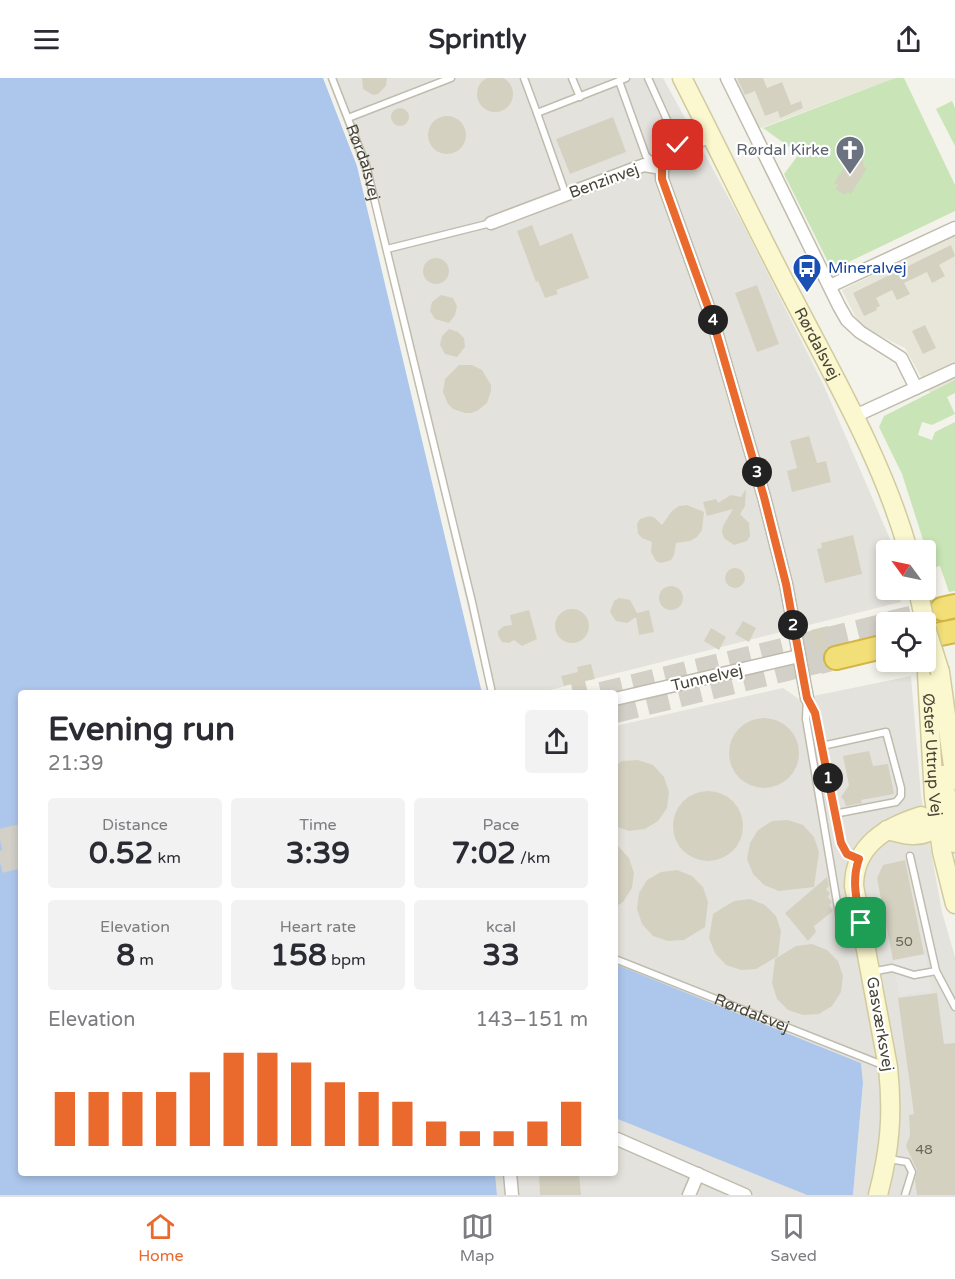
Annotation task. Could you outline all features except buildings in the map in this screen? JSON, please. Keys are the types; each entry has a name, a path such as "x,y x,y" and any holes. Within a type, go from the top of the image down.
{"highway":[{"path":"936,635 955,631"},
{"path":"836,658 876,648"}],"street":[{"name":"Rørdalsvej","path":"682,78 795,303 855,416 884,479 905,540"},
{"path":"727,78 848,320 860,332 901,358 916,388"},
{"name":"Benzinvej","path":"491,223 644,165 662,168 681,151 711,135"},
{"path":"662,168 662,179 712,318 748,442 786,584 807,698"},
{"path":"830,286 955,228"},
{"path":"855,416 955,370"},
{"name":"Tunnelvej","path":"618,698 799,656"},
{"name":"Øster Uttrup Vej","path":"934,673 931,750 934,797 947,824 942,852 955,904"},
{"name":"Øster Uttrup Vej","path":"934,673 955,780"},
{"path":"932,736 939,753 949,812 955,815"},
{"path":"859,859 872,841 887,830 921,816 947,824 953,832 955,843"},
{"name":"Gasværksvej","path":"859,859 854,872 854,886 888,1068 891,1129 888,1159 878,1195"},
{"path":"618,1139 745,1195"},
{"path":"689,1195 698,1174"},
{"path":"510,1176 512,1195"}],"lane":[{"name":"Rørdalsvej","path":"333,78 366,165 491,690"},
{"path":"348,118 451,78"},
{"path":"524,78 566,195"},
{"path":"572,78 580,97"},
{"path":"648,78 681,151"},
{"path":"537,113 623,79 646,156 662,168"},
{"path":"387,249 491,223"},
{"path":"807,698 815,713 841,843 847,854 859,859"},
{"path":"807,698 806,719 841,926 861,923"},
{"path":"822,746 886,732 901,788 901,796 896,802 834,814"},
{"path":"910,856 936,971 955,1007"},
{"name":"Rørdalsvej","path":"618,960 888,1068"},
{"path":"871,973 892,968 914,975 936,971"},
{"path":"888,1159 907,1162 912,1172 905,1195"}],"shaded area":[{"path":"328,78 663,78 743,224 824,386 890,540 876,540 876,600 901,600 901,602 550,690 487,690 373,203"},
{"path":"731,78 895,78 755,130"},
{"path":"955,235 955,388 933,398 905,348 860,326 842,290"},
{"path":"911,676 921,796 942,912 955,957 955,1195 853,1195 863,1083 861,1063 618,965 618,725 783,688 799,699"},
{"path":"925,955 932,991 899,996 893,961"},
{"path":"618,1119 807,1195 497,1195 495,1176 618,1176"}],"green space":[{"path":"895,78 904,78 955,185 955,211 832,270 784,174 799,154 763,128"},
{"path":"952,101 955,108 955,146 936,109"},
{"path":"955,380 955,393 947,397 955,414 932,425 922,422 918,435 932,440 935,432 955,422 955,591 949,592 940,566 936,567 936,540 923,540 902,474 879,427 884,416"}],"water":[{"path":"0,78 323,78 357,166 481,690 18,690 18,1176 495,1176 497,1195 0,1195"},
{"path":"618,965 861,1063 863,1083 853,1195 807,1195 618,1119"}],"tunnel":[{"path":"930,612 942,609"},
{"path":"613,690 876,626"},
{"path":"618,711 836,658"},
{"path":"0,840 18,836"},
{"path":"0,862 18,858"}],"place":[{"name":"Rørdal Kirke","path":"850,176"},
{"name":"Mineralvej","path":"807,294"}],"route":[{"path":"678,145 681,151 662,168 662,179 712,318 764,497 786,584 807,698 815,713 841,843 847,854 859,859 854,872 854,886 861,923"}]}
